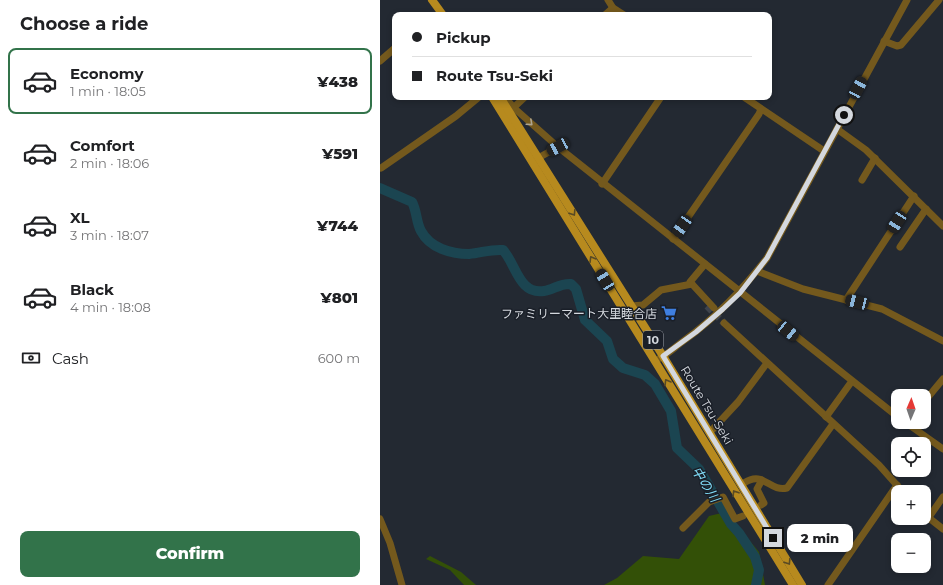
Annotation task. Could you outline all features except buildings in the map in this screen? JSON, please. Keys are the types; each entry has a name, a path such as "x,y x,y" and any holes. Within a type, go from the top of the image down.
{"main road":[{"path":"432,0 441,12"},
{"name":"Route Tsu-Seki","path":"495,100 509,112 663,356 802,585"},
{"name":"Route Tsu-Seki","path":"502,100 654,360 793,585"}],"street":[{"path":"608,0 613,8 619,12"},
{"path":"654,360 663,356 696,332 740,293 767,258 907,0"},
{"path":"884,41 896,46 901,45 939,0"},
{"path":"608,12 613,8"},
{"path":"380,61 392,51"},
{"path":"381,168 456,116 475,100"},
{"path":"506,100 509,112 558,147 602,184 891,412"},
{"path":"509,112 521,100"},
{"path":"602,184 659,100"},
{"path":"748,100 824,151"},
{"path":"673,239 761,109"},
{"path":"837,128 875,158 943,226"},
{"path":"538,158 558,147"},
{"path":"862,180 875,158"},
{"path":"846,300 914,196"},
{"path":"900,248 926,209"},
{"path":"705,264 690,282 710,307"},
{"path":"757,271 790,284 882,309 943,341"},
{"path":"631,306 643,306 661,290 691,285"},
{"path":"722,324 879,465 897,485"},
{"path":"712,430 738,402 767,363"},
{"path":"931,394 943,379"},
{"path":"826,417 852,381"},
{"path":"744,483 751,478 762,480 776,488 787,488 833,424"},
{"path":"916,429 943,448"},
{"path":"761,505 764,503 757,489 762,480"},
{"path":"828,585 891,494"},
{"path":"683,528 713,500 722,497 735,519 743,516"},
{"path":"931,510 943,497"},
{"path":"380,519 390,544 402,585"},
{"path":"931,520 943,529"}],"green space":[{"path":"726,512 759,552 765,585 604,585 617,578 643,556 679,559 709,516"},
{"path":"430,556 461,572 476,585 464,585 450,570 426,559"}],"waterway":[{"name":"中の川","path":"380,188 412,202 421,231 435,246 462,254 503,250 523,283 529,288 536,291 544,291 571,284 576,289 585,320 607,341 613,359 623,368 645,375 655,384 671,411 677,448 699,469 731,524 755,557 759,570 756,585"}],"tunnel":[{"path":"707,306 724,323"}],"place":[{"name":"ファミリーマート大里睦合店","path":"669,313"}],"route":[{"path":"773,538 663,356 696,332 740,293 767,258 844,115"}]}
